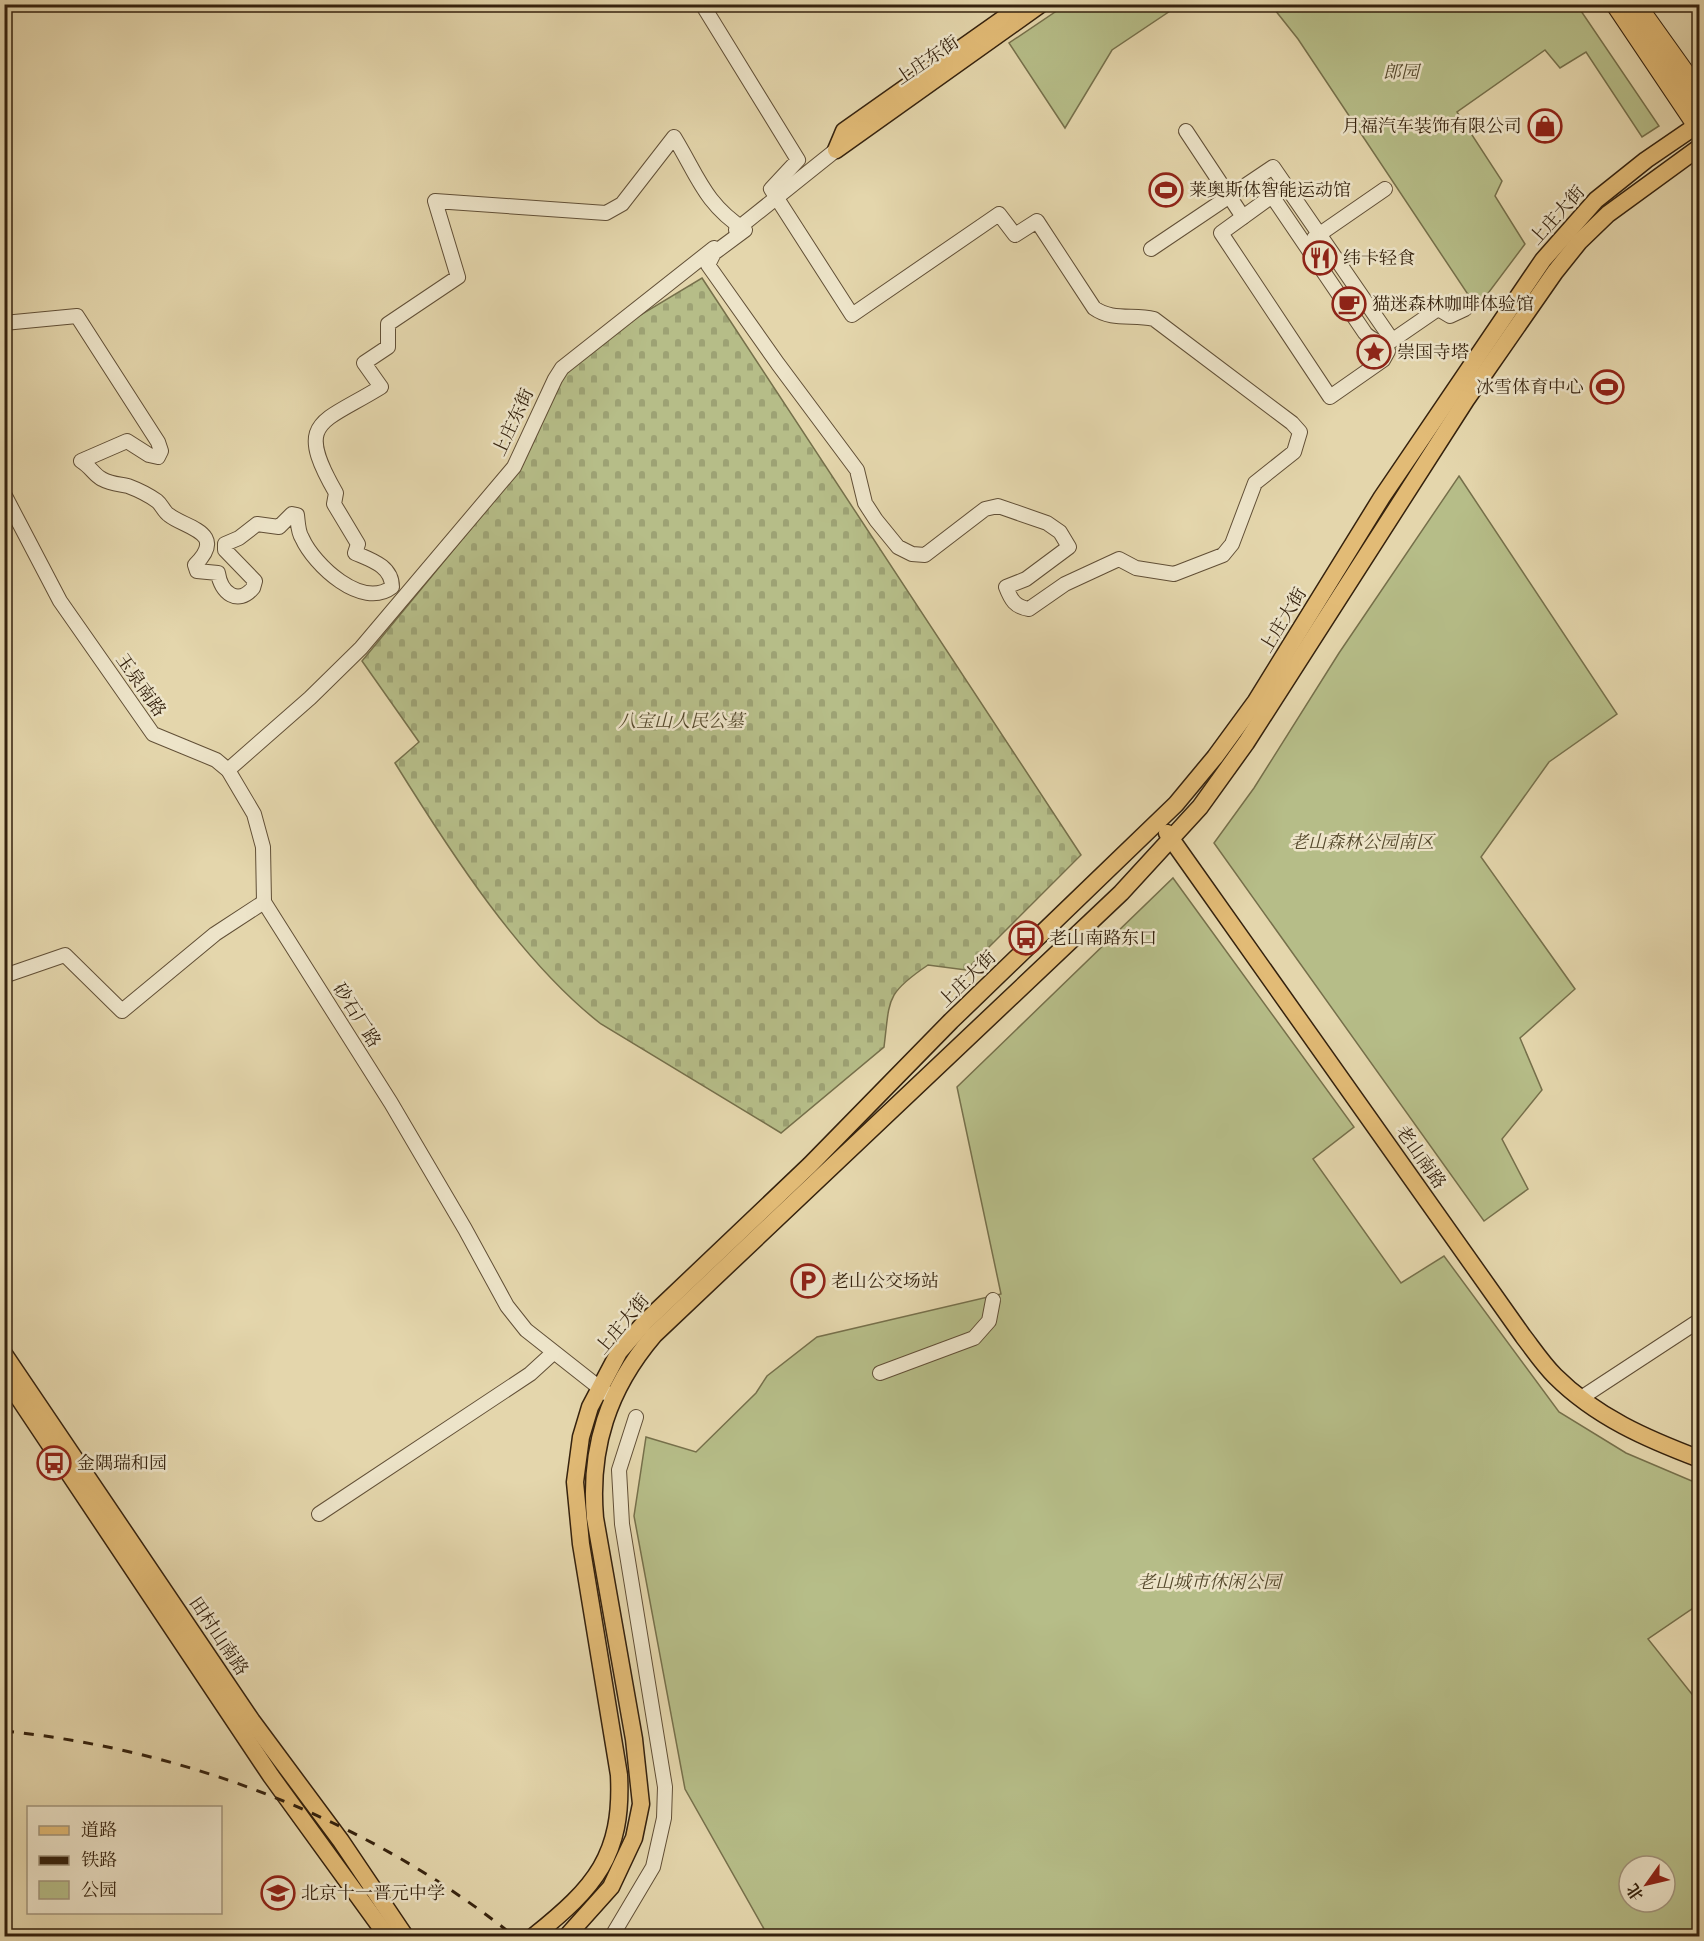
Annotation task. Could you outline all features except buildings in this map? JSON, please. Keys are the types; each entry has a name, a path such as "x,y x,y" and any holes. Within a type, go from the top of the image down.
{"highway":[{"path":"1616,4 1699,123"},
{"path":"1635,4 1700,95"}],"main road":[{"name":"上庄东街","path":"836,150 844,131 1024,4"},
{"name":"上庄东街","path":"836,150 1041,4"},
{"name":"上庄大街","path":"534,1936 573,1903 598,1873 616,1837 621,1805 619,1775 581,1544 576,1491 576,1462 581,1437 598,1387 619,1352 645,1322 810,1165 951,1021 1157,824 1215,758 1251,709 1382,497 1543,260 1596,200 1621,179 1699,123"},
{"name":"上庄大街","path":"567,1936 611,1887 634,1838 641,1804 634,1739 594,1518 593,1496 594,1463 604,1422 632,1362 654,1335 1121,892 1173,839 1200,807 1270,706 1466,400 1555,272 1579,242 1608,214 1700,147"},
{"name":"老山南路","path":"1157,824 1173,839 1523,1336 1554,1376 1581,1398 1636,1435 1700,1459"},
{"name":"田村山南路","path":"4,1354 252,1721 341,1841 405,1936"},
{"name":"田村山南路","path":"4,1376 271,1776 387,1936"}],"street":[{"path":"4,323 76,316 158,442 161,452 158,457 149,455 127,441 81,461 93,468 99,477 117,486 127,486 157,501 168,515 194,526 203,534 206,545 202,559 195,566 197,571 218,573 220,584 228,594 235,597 243,596 253,588 255,581 225,550 225,544 239,538 257,524 279,527 292,514 297,515 301,538 309,549 348,588 362,593 386,591 392,587 387,572 379,563 355,553 358,544 334,504 336,493 318,461 314,437 320,425 381,387 364,363 388,347 388,324 458,277 435,201 606,213 622,204 674,137 685,162 716,206 725,216 745,230 714,254 709,259 708,265 857,470 865,503 898,547 912,554 925,555 985,509 998,506 1047,523 1060,532 1069,547 1026,579 1006,587 1012,601 1019,608 1029,609 1065,584 1119,559 1136,568 1174,574 1223,555 1237,534 1255,483 1294,452 1300,432 1292,423 1154,319 1138,315 1105,316 1094,308 1037,221 1015,235 999,214 852,315 771,189 798,160 702,4"},
{"path":"1186,131 1243,217"},
{"name":"上庄东街","path":"228,770 310,698 362,648 514,467 562,368 836,150"},
{"path":"1151,249 1273,167 1320,234 1388,343 1388,351 1383,360 1330,397 1221,233 1272,196 1371,340 1388,343 1435,311 1440,310 1450,316 1465,309"},
{"path":"1304,244 1385,189"},
{"name":"玉泉南路","path":"4,494 60,601 153,734 216,760 228,770 254,814 263,847 264,902"},
{"path":"4,976 65,955 122,1011 215,934 264,902"},
{"name":"砂石厂路","path":"264,902 391,1103 465,1228 507,1306 526,1330 613,1399"},
{"path":"880,1373 974,1338 989,1321 993,1300"},
{"path":"1581,1398 1700,1320"},
{"path":"319,1514 530,1374 553,1353"},
{"path":"612,1936 653,1867 664,1818 665,1787 622,1524 619,1470 636,1417"}],"green space":[{"path":"1067,4 1179,5 1112,50 1065,128 1009,43"},
{"name":"郎园","path":"1271,5 1577,5 1659,126 1642,137 1586,52 1560,68 1545,50 1457,112 1502,181 1495,196 1525,244 1477,308 1298,39"},
{"name":"八宝山人民公墓","path":"702,278 1081,855 966,970 928,965 904,983 892,999 889,1008 884,1047 781,1133 601,1024 542,969 514,937 463,867 395,763 419,742 362,661 515,475 560,378 627,323"},
{"name":"老山森林公园南区","path":"1459,476 1617,714 1549,762 1481,857 1575,989 1520,1038 1542,1090 1502,1139 1528,1189 1484,1221 1214,843 1254,788 1339,653"},
{"name":"老山城市休闲公园","path":"1173,878 1354,1127 1313,1159 1401,1283 1444,1256 1559,1412 1626,1453 1699,1484 1699,1604 1648,1639 1699,1703 1699,1936 768,1936 685,1789 634,1516 646,1437 696,1452 756,1393 767,1376 817,1337 1001,1294 957,1087"}],"railway":[{"path":"4,1731 73,1741 142,1755 209,1774 274,1797 338,1825 399,1858 458,1895 514,1936"}],"place":[{"name":"月福汽车装饰有限公司","path":"1545,126"},
{"name":"莱奥斯体智能运动馆","path":"1166,190"},
{"name":"纬卡轻食","path":"1320,258"},
{"name":"猫迷森林咖啡体验馆","path":"1349,304"},
{"name":"崇国寺塔","path":"1374,352"},
{"name":"冰雪体育中心","path":"1607,387"},
{"name":"老山南路东口","path":"1026,938"},
{"name":"老山公交场站","path":"808,1281"},
{"name":"金隅瑞和园","path":"54,1463"},
{"name":"北京十一晋元中学","path":"278,1893"}]}
